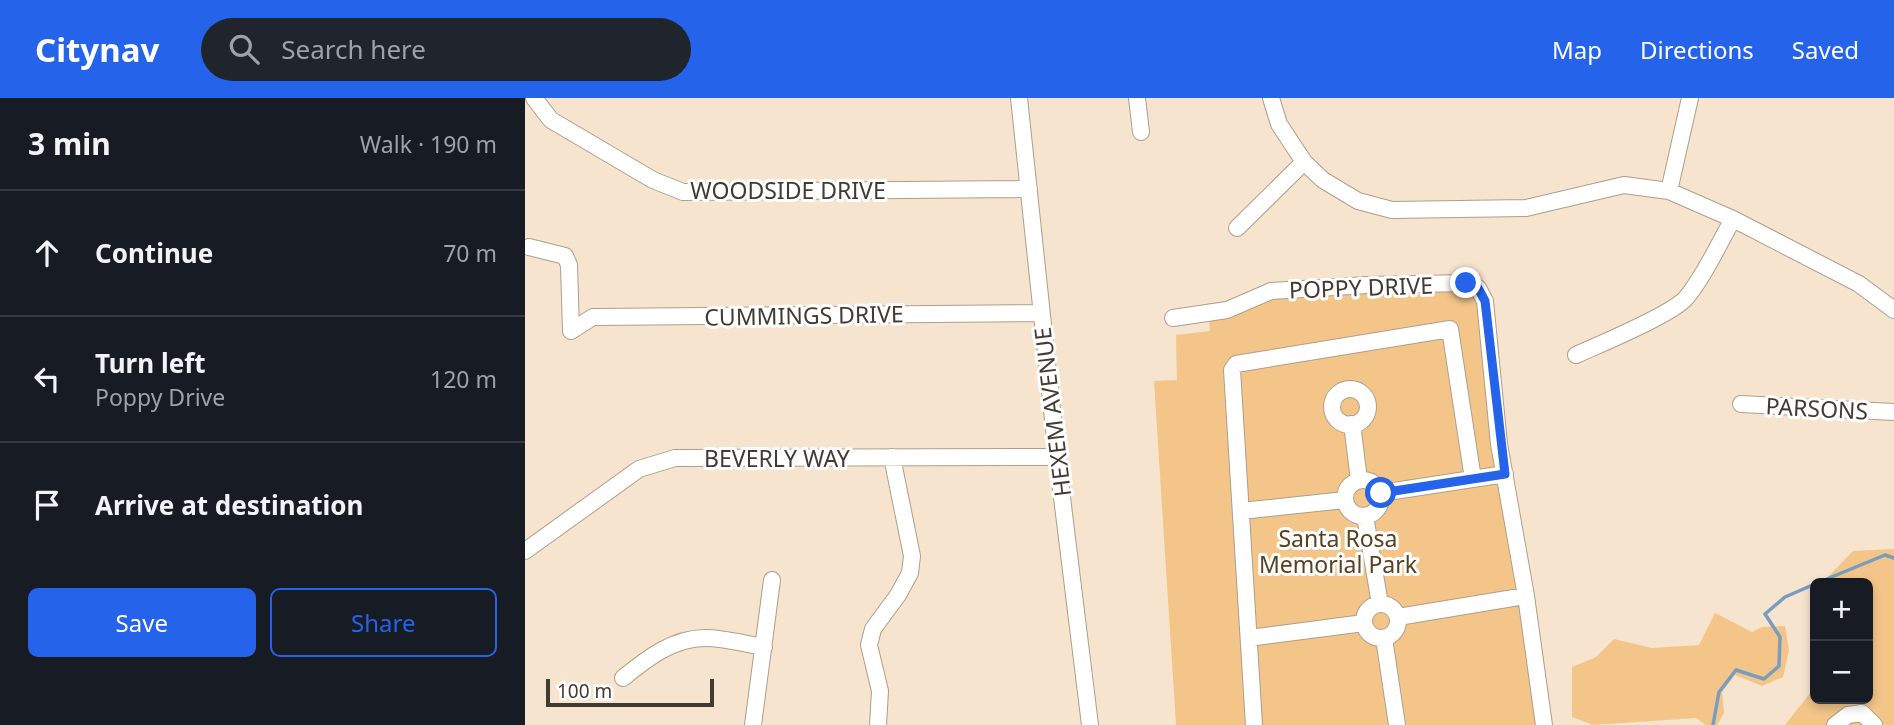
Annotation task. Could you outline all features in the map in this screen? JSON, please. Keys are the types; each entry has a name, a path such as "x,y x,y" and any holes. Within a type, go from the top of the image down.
{"street":[{"name":"WOODSIDE DRIVE","path":"534,98 551,120 653,180 683,192 1029,189"},
{"name":"HEXEM AVENUE","path":"1019,98 1057,457 1090,725"},
{"path":"1137,98 1141,132"},
{"path":"1271,98 1279,124 1304,162 1323,180 1358,201 1392,210 1526,208 1624,185 1669,191 1733,219 1859,284 1894,310"},
{"path":"1669,191 1690,98"},
{"path":"1237,228 1304,162"},
{"path":"1576,355 1658,316 1684,300 1703,273 1733,219"},
{"name":"CUMMINGS DRIVE","path":"530,247 565,256 569,265 571,331 593,317 1041,313"},
{"name":"POPPY DRIVE","path":"1173,318 1227,310 1271,291 1367,285 1473,285 1482,293 1485,301 1499,444 1505,474"},
{"path":"1254,725 1232,370 1236,364 1450,329 1473,479"},
{"name":"PARSONS","path":"1741,404 1894,412"},
{"path":"1352,424 1359,480"},
{"path":"878,725 880,691 869,645 873,629 898,595 910,573 912,556 892,457"},
{"name":"BEVERLY WAY","path":"525,551 639,469 675,458 1057,457"},
{"path":"1381,493 1505,474 1544,725"},
{"path":"1359,480 1371,481 1381,493 1378,508 1365,516 1351,512 1345,500 1350,485 1359,480"},
{"path":"1241,511 1345,500"},
{"path":"1365,516 1380,604"},
{"path":"753,725 772,580"},
{"path":"1398,617 1526,596"},
{"path":"1380,604 1394,609 1398,617 1396,630 1384,638 1371,635 1364,623 1368,610 1380,604"},
{"path":"1249,638 1364,623"},
{"path":"623,678 645,660 669,646 704,638 764,647"},
{"path":"1384,638 1397,725"},
{"path":"1835,725 1848,715 1862,713 1874,725"}],"green space":[{"name":"Santa Rosa Memorial Park","path":"1480,274 1522,627 1538,725 1176,725 1154,381 1177,380 1176,335 1210,331 1207,304 1232,300 1269,284"},
{"path":"1894,549 1894,725 1785,725 1810,693 1810,704 1873,704 1873,578 1827,578 1853,551"},
{"path":"1715,613 1752,632 1762,627 1785,626 1789,650 1783,677 1762,686 1735,675 1722,692 1724,713 1717,725 1706,725 1696,718 1593,725 1572,717 1572,667 1596,657 1614,639 1652,648 1699,645"}],"waterway":[{"path":"1829,578 1885,555 1894,558"},
{"path":"1713,725 1719,692 1736,670 1764,679 1779,666 1780,637 1765,614 1785,597 1810,586"}],"route":[{"path":"1381,493 1505,474 1499,444 1485,301 1478,288 1466,283"}]}
